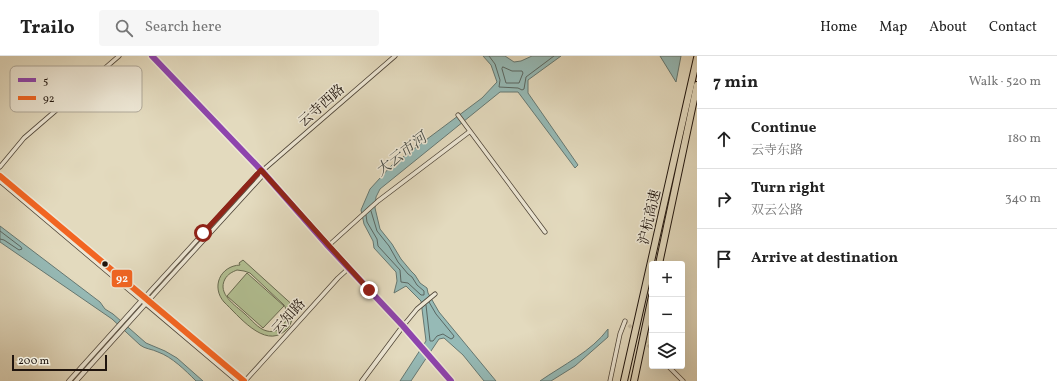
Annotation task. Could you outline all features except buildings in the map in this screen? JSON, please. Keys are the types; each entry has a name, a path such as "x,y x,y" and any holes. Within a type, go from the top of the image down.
{"highway":[{"name":"沪杭高速","path":"624,381 697,58"},
{"name":"沪杭高速","path":"660,261 697,85"},
{"path":"634,381 652,297"}],"street":[{"path":"107,66 119,56"},
{"path":"152,56 262,172 328,246 403,326 451,381"},
{"name":"云寺西路","path":"146,300 262,172 395,56"},
{"path":"0,167 24,138 54,112"},
{"path":"458,115 545,232"},
{"path":"328,246 378,201 470,132"},
{"path":"0,176 146,300 237,381"},
{"path":"0,181 244,381"},
{"name":"云知路","path":"244,381 338,278 349,268"},
{"path":"362,381 417,309 435,294"},
{"path":"69,381 124,319 146,300"},
{"path":"76,381 128,323 146,300"},
{"path":"610,381 620,334 625,321"},
{"path":"671,369 683,381"}],"green space":[{"path":"243,260 297,309 294,313 292,312 291,322 285,331 277,335 269,336 260,333 244,322 224,302 218,290 220,278 227,269 240,265 239,263","holes":["237,270 250,273 284,305 287,311 287,318 282,327 278,330 264,330 255,324 232,303 225,294 223,284 226,277 230,273"]},
{"path":"247,273 284,306 263,328 227,296"}],"water":[{"path":"483,56 505,56 514,62 521,61 532,56 561,56 528,80 528,93 578,165 575,168 518,92 500,92 380,189 376,197 375,208 380,229 420,283 427,288 428,293 439,312 496,381 484,381 463,355 444,338 439,339 411,381 400,381 426,341 421,301 406,286 394,293 397,281 396,272 374,248 373,241 364,224 361,210 370,189 391,166 482,98 497,82 491,65"},
{"path":"660,56 681,56 676,82"},
{"path":"0,226 100,302 105,309 113,314 146,343 177,358 203,381 196,381 183,368 163,354 140,345 112,319 0,242"},
{"path":"608,329 608,337 575,366 551,381 540,381 586,351"}],"tunnel":[{"path":"625,321 649,346"}],"transit line":[{"name":"5","path":"152,56 262,171 451,381"},
{"name":"92","path":"0,176 244,381"}],"route":[{"path":"203,233 261,170 369,290"}],"water label":[{"name":"大云市河","path":"401,154"}]}
